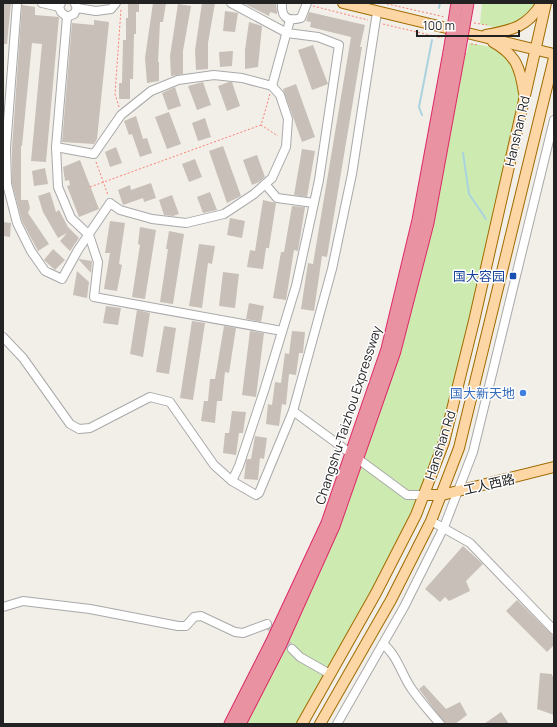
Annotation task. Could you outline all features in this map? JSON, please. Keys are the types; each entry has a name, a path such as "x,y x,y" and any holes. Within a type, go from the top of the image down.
{"highway":[{"name":"Changshu-Taizhou Expressway","path":"240,724 280,646 334,526 395,351 428,223 454,53 457,3"},
{"name":"Changshu-Taizhou Expressway","path":"230,724 272,641 327,523 387,349 418,220 454,53 468,3"}],"main road":[{"path":"343,3 554,54"},
{"path":"482,36 521,26 537,11 542,3"},
{"name":"Hanshan Rd","path":"302,724 376,593 416,515 444,442 546,3"},
{"path":"482,36 507,50 521,70 525,97"},
{"name":"Hanshan Rd","path":"320,724 391,600 431,521 459,448 552,73 554,58"},
{"name":"工人西路","path":"424,495 442,495 554,467"}],"street":[{"path":"18,3 6,148 7,184 17,223 31,251 44,271 62,279 110,203 120,210 152,219 186,223 224,214 254,194 272,178 286,147 288,119 280,95 272,86 242,78 214,75 178,80 150,91 121,115 94,154 56,148"},
{"path":"42,3 60,5 61,12 67,17"},
{"path":"67,17 74,14 76,5 96,11 111,9 116,3"},
{"path":"231,3 287,33 318,37 339,45 314,203 296,286 259,406 232,480"},
{"path":"282,3 281,12 284,17 290,20 301,18 307,4"},
{"path":"3,337 23,358 70,424 79,429 90,428 150,397 170,402 214,465 232,480 256,495 259,493 293,411 332,269 352,174 378,12"},
{"path":"67,17 56,148 58,187 71,218 89,235 98,262 94,297 282,331"},
{"path":"272,86 290,20"},
{"path":"337,724 404,607 444,527 459,491 473,452 554,120"},
{"path":"265,184 277,198 314,203"},
{"path":"293,411 407,495 424,495"},
{"path":"431,521 470,543 554,630"},
{"path":"3,607 23,601 90,609 178,626 186,626 194,617 201,616 235,632 243,633 267,624"},
{"path":"382,644 388,648 401,668 410,687 440,724"},
{"path":"292,649 300,657 330,674"}],"path":[{"path":"116,3 122,11 115,94 121,115"},
{"path":"307,4 449,18"},
{"path":"378,12 443,38"},
{"path":"472,23 487,26"},
{"path":"469,43 485,46"},
{"path":"261,125 272,86"},
{"path":"261,125 286,142"},
{"path":"90,187 261,125"},
{"path":"94,154 110,203"}],"green space":[{"path":"482,3 542,3 537,11 501,32 494,27 480,24"},
{"path":"469,43 507,50 525,97 474,321 424,495 302,724 240,724 395,351 459,54 466,55"}],"building":[{"path":"3,3 11,3 7,44 3,44"},
{"path":"128,3 139,3 139,12 136,12 136,34 134,34 133,79 130,79 130,99 119,99 119,83 122,83 123,40 126,40"},
{"path":"153,3 166,3 163,22 160,22 158,62 159,81 147,83 145,58"},
{"path":"202,3 215,3 208,43 208,69 196,70 195,50"},
{"path":"243,3 276,3 277,14 270,12 269,16"},
{"path":"178,4 191,6 183,51 183,74 171,76 170,56"},
{"path":"22,5 35,7 35,15 59,17 46,162 31,161 42,44 32,43 21,146 21,200 28,200 30,208 28,213 49,244 38,251 22,221 12,183 12,148"},
{"path":"225,11 238,13 235,32 223,31"},
{"path":"309,12 365,25 360,47 362,47 327,257 322,256 314,311 301,309 308,263 313,264 351,37 310,27 311,22 306,21"},
{"path":"94,20 109,22 97,139 94,144 62,142 72,23 94,25"},
{"path":"249,22 262,26 258,67 245,69 245,50"},
{"path":"313,45 328,84 312,90 298,50"},
{"path":"233,51 232,66 220,67 219,52"},
{"path":"203,82 211,105 197,110 188,86"},
{"path":"232,82 240,106 227,111 218,86"},
{"path":"296,84 315,137 302,142 283,89"},
{"path":"175,87 181,106 168,110 162,93"},
{"path":"169,112 181,144 167,149 155,117"},
{"path":"136,116 143,139 147,138 152,153 140,157 132,134 129,135 124,121"},
{"path":"205,118 211,137 198,141 192,123"},
{"path":"223,146 241,196 227,203 209,151"},
{"path":"116,147 122,163 110,167 105,152"},
{"path":"302,149 315,151 307,197 294,195"},
{"path":"257,155 265,177 252,185 243,160"},
{"path":"195,159 202,177 189,182 182,164"},
{"path":"80,160 99,209 79,217 67,186 70,185 69,180 65,181 63,167"},
{"path":"45,168 48,184 34,186 32,171"},
{"path":"151,183 156,198 144,202 143,198 123,205 118,190 130,185 131,190"},
{"path":"50,192 56,212 59,210 68,227 79,238 70,251 60,241 67,233 58,238 43,212 38,196"},
{"path":"210,192 217,210 203,213 197,197"},
{"path":"172,195 179,214 173,216 164,215 159,200"},
{"path":"263,200 276,203 269,248 266,248 263,269 247,267 250,250 255,251"},
{"path":"292,206 305,207 298,251 294,250 286,300 273,298 281,252 284,252"},
{"path":"230,218 245,221 242,238 227,235"},
{"path":"110,221 125,223 119,264 122,265 117,291 104,289 110,253 105,253"},
{"path":"3,222 11,223 10,237 3,236"},
{"path":"140,227 156,230 145,299 132,297 140,245 138,244"},
{"path":"169,231 184,234 173,304 160,302 168,249 166,249"},
{"path":"199,244 215,246 212,264 208,263 202,308 189,306"},
{"path":"53,249 65,260 55,270 44,260"},
{"path":"79,260 92,261 91,273"},
{"path":"77,271 89,282 87,298 73,295"},
{"path":"223,272 239,274 235,308 219,306"},
{"path":"249,303 264,306 261,322 246,319"},
{"path":"106,306 121,308 118,325 103,323"},
{"path":"137,310 150,313 143,357 130,354"},
{"path":"192,321 205,323 193,400 180,398"},
{"path":"164,326 176,328 169,374 156,372"},
{"path":"224,326 236,328 229,373 225,372 222,401 217,401 215,423 201,421 204,401 208,401 210,379 215,379"},
{"path":"250,331 264,333 256,397 242,395"},
{"path":"292,331 305,332 303,353 299,353 296,375 289,374 286,405 282,404 279,426 266,424 268,404 272,405 275,382 281,383 285,353 289,354"},
{"path":"232,411 246,412 243,433 239,433 236,455 223,453 225,433 229,433"},
{"path":"255,436 267,438 264,459 260,458 258,480 244,479 246,462 247,459 251,459"},
{"path":"463,546 483,564 466,581 470,591 449,601 445,597 440,602 425,589"},
{"path":"517,600 554,637 554,645 547,652 506,611"},
{"path":"540,673 552,674 552,676 554,676 554,715 537,709"},
{"path":"424,685 446,709 460,702 467,715 455,724 445,724 419,689"},
{"path":"501,712 509,724 484,724"}],"waterway":[{"path":"439,8 440,3"},
{"path":"422,115 419,107 432,40"},
{"path":"463,153 469,194 486,219"}],"tunnel":[{"path":"267,624 292,649"}],"place":[{"name":"国大容园","path":"513,276"},
{"name":"国大新天地","path":"523,393"}]}
